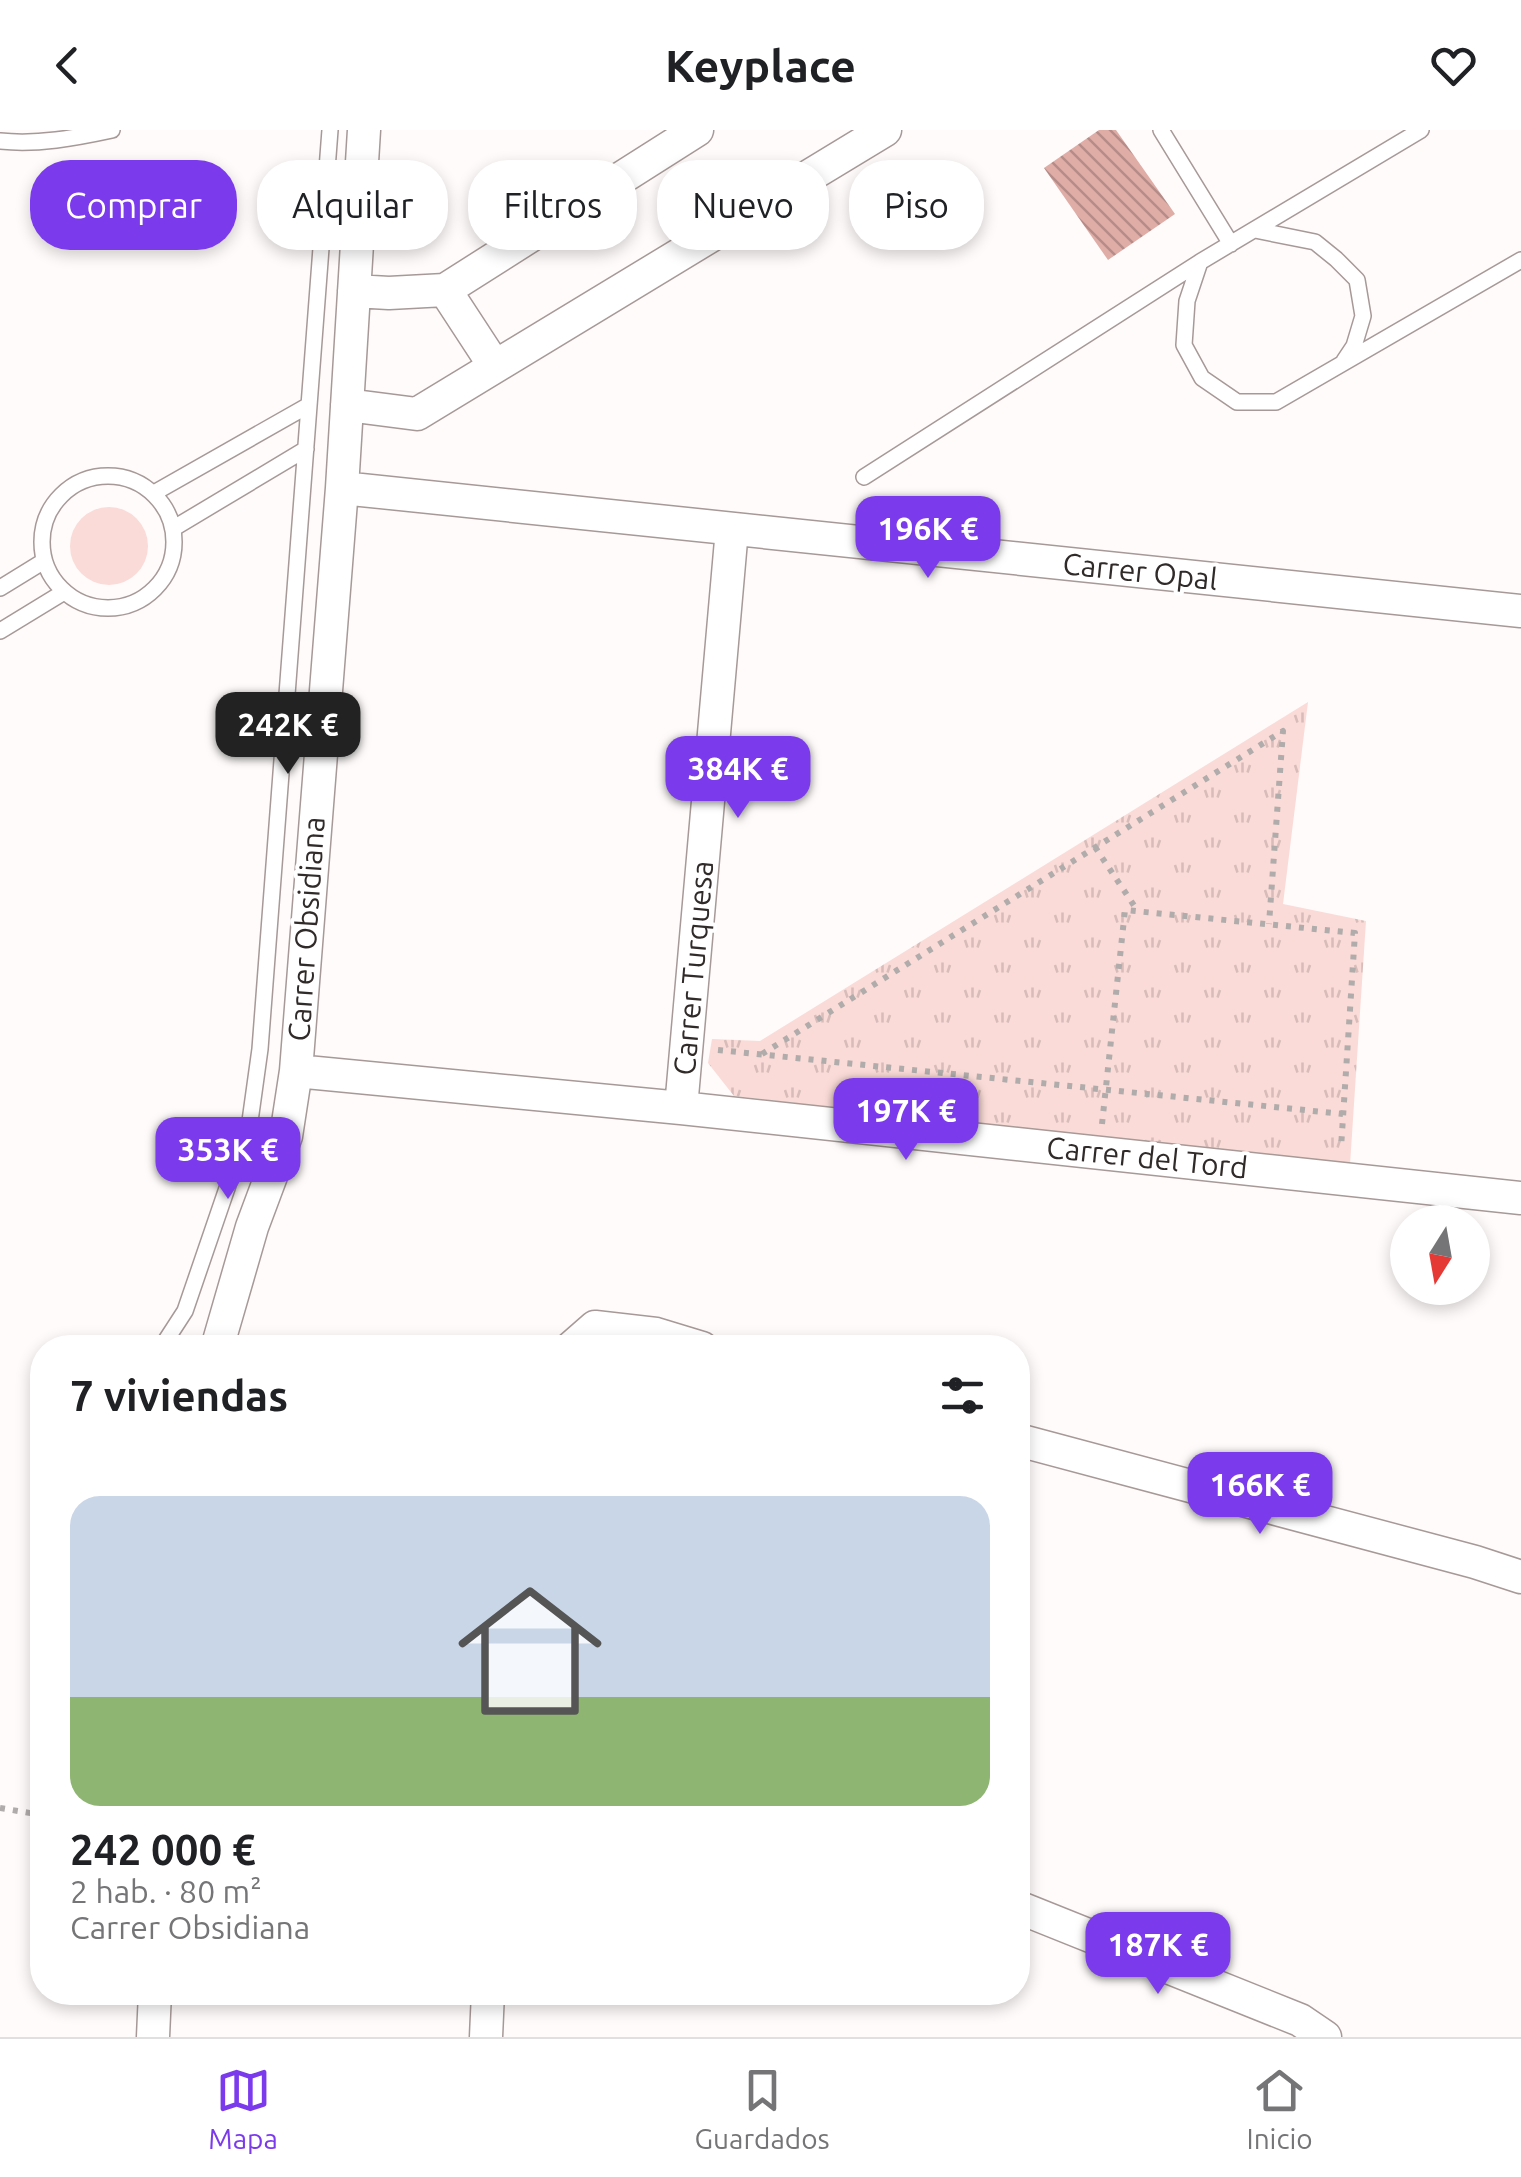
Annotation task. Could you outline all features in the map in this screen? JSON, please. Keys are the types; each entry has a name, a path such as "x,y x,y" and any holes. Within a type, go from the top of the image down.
{"street":[{"name":"Carrer Obsidiana","path":"221,1335 252,1227 286,1136 296,1071 342,488 364,130"},
{"path":"354,292 445,290 697,130"},
{"path":"347,405 417,414 885,130"},
{"path":"445,290 494,365"},
{"name":"Carrer Opal","path":"342,488 1521,611"},
{"name":"Carrer Turquesa","path":"681,1108 732,529"},
{"name":"Carrer del Tord","path":"296,1071 1521,1198"},
{"path":"632,1335 659,1335"},
{"path":"1030,1443 1521,1577"},
{"path":"1030,1912 1300,2020 1325,2037"},
{"path":"152,2037 154,2005"},
{"path":"486,2037 487,2005"}],"lane":[{"path":"0,141 22,143 112,130"},
{"path":"170,1335 185,1311 250,1121 260,1049 330,130"},
{"path":"1161,130 1230,244"},
{"path":"864,477 1200,262 1422,130"},
{"path":"1255,230 1315,242 1356,280 1363,316 1354,346 1342,364"},
{"path":"1200,262 1187,301 1184,344 1202,378 1237,402 1276,402 1521,260"},
{"path":"154,494 309,405"},
{"path":"174,528 306,449"},
{"path":"115,475 136,481 167,510 174,528 170,569 142,599 122,607 81,603 64,592 44,561 41,539 56,499 73,485 93,477 115,475"},
{"path":"0,588 44,561"},
{"path":"0,631 64,592"}],"path":[{"path":"762,1054 1283,731 1268,924"},
{"path":"1096,847 1138,911"},
{"path":"1101,1138 1125,910 1355,932 1340,1164"},
{"path":"710,1049 1344,1114"},
{"path":"0,1808 30,1813"}],"green space":[{"path":"109,507 137,518 148,546 137,574 109,585 81,574 70,546 81,518"},
{"path":"1308,702 1283,904 1366,921 1350,1165 734,1096 708,1063 712,1039 760,1041"}],"building":[{"path":"1099,130 1116,130 1175,214 1108,260 1044,168"}]}
